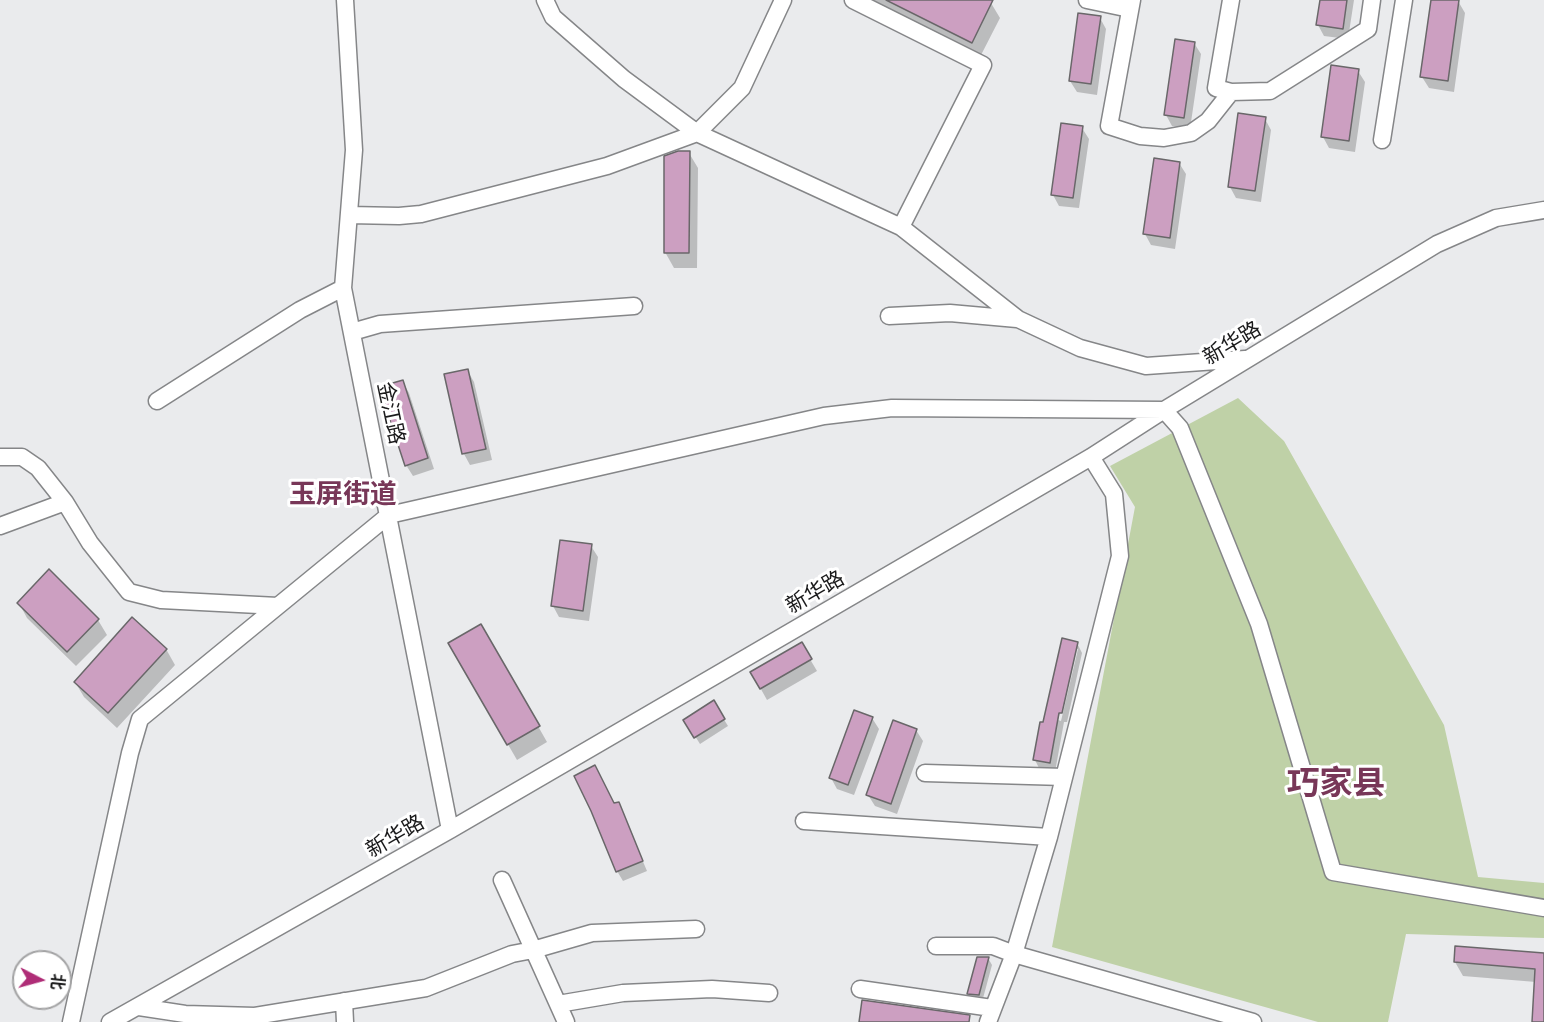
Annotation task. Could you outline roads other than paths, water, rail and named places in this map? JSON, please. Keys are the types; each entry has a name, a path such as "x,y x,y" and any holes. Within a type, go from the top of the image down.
{"street":[{"name":"金江路","path":"345,0 354,150 343,288 450,830"},
{"path":"545,0 553,17 624,79 697,133 901,227 1018,319 1080,348 1146,366 1248,359"},
{"path":"349,215 421,214 607,166 697,133 742,88 783,0"},
{"path":"853,0 984,65 901,227"},
{"path":"1088,0 1131,4 1109,126 1140,136 1164,138 1191,133 1208,121 1231,92"},
{"path":"1231,0 1216,88 1231,92 1270,91 1368,30 1372,0"},
{"path":"1382,140 1404,0"},
{"name":"新华路","path":"110,1022 450,830 1091,457 1437,244 1496,218 1544,210"},
{"path":"157,400 300,310 343,288"},
{"path":"352,332 380,324 634,306"},
{"path":"889,316 950,313 1018,319"},
{"path":"71,1022 130,753 140,719 389,515 824,416 892,408 1164,410 1180,428 1258,624 1333,872 1544,908"},
{"path":"0,457 22,457 38,468 65,502 90,543 129,592 161,600 278,606"},
{"path":"860,989 990,1015 1014,954 1049,837 1120,556 1114,495 1091,457"},
{"path":"0,526 65,502"},
{"path":"925,773 1064,777"},
{"path":"804,821 1049,837"},
{"path":"502,880 566,1022"},
{"path":"139,1007 185,1014 255,1016 426,988 512,954 592,933 696,929"},
{"path":"936,946 993,946 1253,1022"},
{"path":"558,1004 634,993 712,989 769,993"},
{"path":"344,1001 345,1022"}],"district":[{"name":"玉屏街道","path":"343,494"},
{"name":"巧家县","path":"1336,783"}]}
